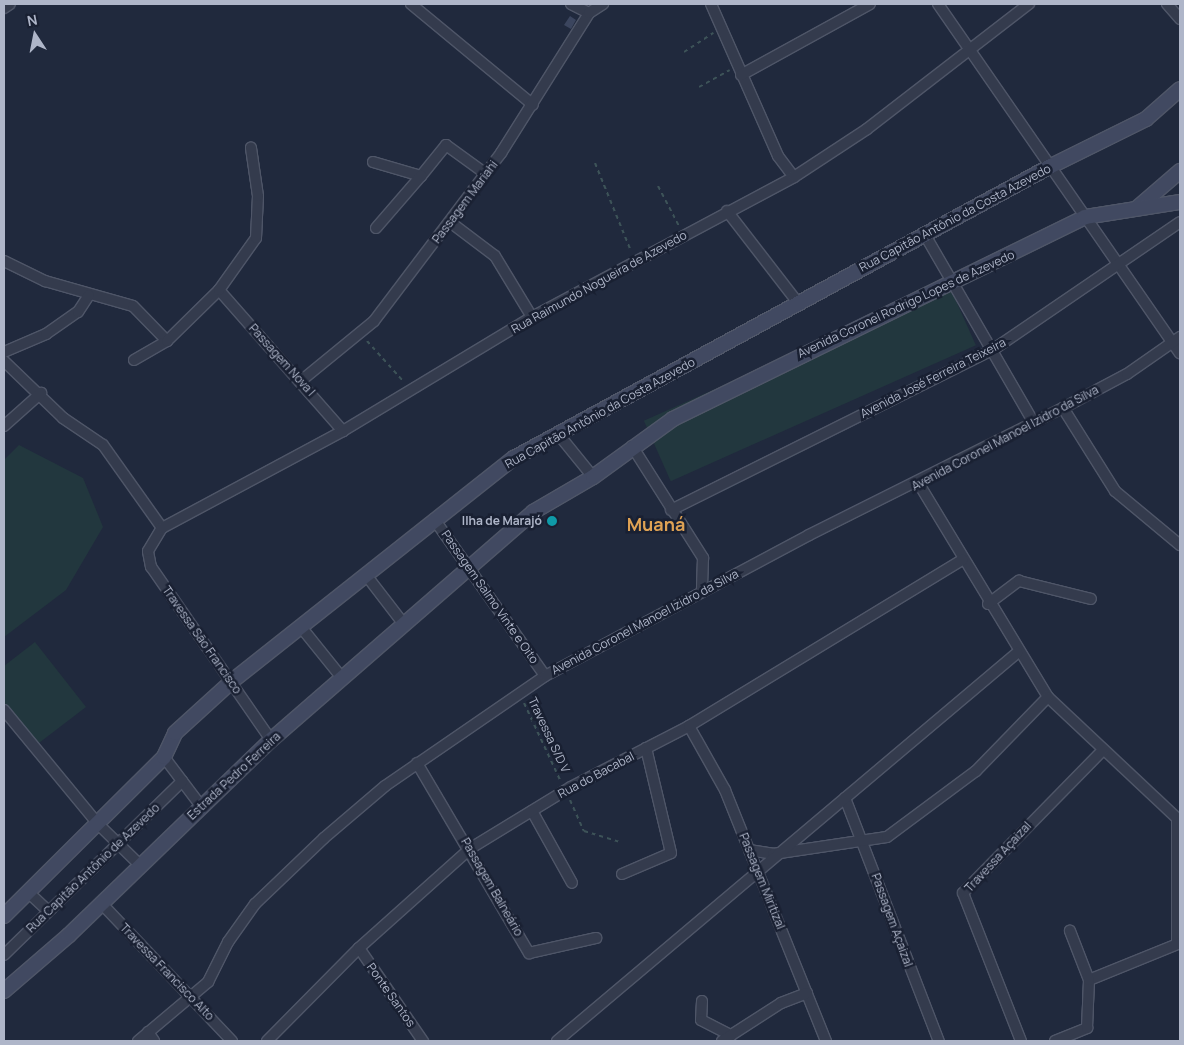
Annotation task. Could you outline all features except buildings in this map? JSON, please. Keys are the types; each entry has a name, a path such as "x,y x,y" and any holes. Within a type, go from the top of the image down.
{"street":[{"path":"4,8 10,4"},
{"path":"412,4 533,105"},
{"path":"571,4 589,13"},
{"name":"Passagem Mariahi","path":"302,380 362,335 486,174 533,105 589,13 603,4"},
{"path":"711,4 778,156 794,177"},
{"path":"740,70 870,4"},
{"path":"938,4 972,50 1084,217 1177,340 1180,352"},
{"name":"Rua Raimundo Nogueira de Azevedo","path":"153,537 162,528 343,431 413,391 532,317 727,211 794,177 972,50 1029,4"},
{"path":"1167,4 1180,19"},
{"name":"Rua Capitão Antônio da Costa Azevedo","path":"4,916 164,757 175,733 231,682 434,519 514,458 1051,166 1146,119 1180,89"},
{"path":"376,228 446,145 486,174"},
{"path":"134,360 167,341 219,290 256,238 258,196 251,148"},
{"path":"373,162 421,176"},
{"path":"1136,209 1180,171"},
{"name":"Avenida Coronel Rodrigo Lopes de Azevedo","path":"593,477 632,446 673,419 787,360 1084,217 1180,202"},
{"path":"727,211 798,303"},
{"path":"450,222 495,256 532,317"},
{"name":"Avenida José Ferreira Teixeira","path":"671,510 994,349 1180,222"},
{"path":"925,235 994,349 1034,423"},
{"path":"4,261 89,295 133,306 167,341"},
{"name":"Passagem Nova I","path":"219,290 302,380 343,431"},
{"path":"4,352 46,334 78,312 89,295"},
{"name":"Avenida Coronel Manoel Izidro da Silva","path":"138,1041 151,1037 193,998 214,974 228,942 255,904 324,838 417,763 545,676 702,592 919,484 1063,408 1177,340"},
{"path":"4,361 41,393 63,418 103,445 162,528"},
{"path":"4,426 41,393"},
{"path":"1063,408 1115,490 1180,545"},
{"path":"559,435 593,477"},
{"path":"632,446 703,558 702,592"},
{"name":"Estrada Pedro Ferreira","path":"4,991 102,904 271,740 403,623 471,569 510,529 593,477"},
{"path":"919,484 1017,653 1048,697 1102,751 1177,818 1179,943 1089,980"},
{"name":"Passagem Salmo Vinte e Oito","path":"434,519 545,676"},
{"name":"Travessa São Francisco","path":"153,537 148,550 152,567 271,740"},
{"name":"Rua do Bacabal","path":"267,1041 358,948 471,848 566,791 689,726 962,560"},
{"path":"366,575 403,623"},
{"path":"988,604 1019,581 1091,599"},
{"path":"301,627 342,678"},
{"path":"557,1041 1017,653"},
{"path":"749,850 780,853 887,838 976,771 1048,697"},
{"path":"4,710 96,823 141,866"},
{"name":"Passagem Miritizal","path":"689,726 725,790 826,1041"},
{"path":"622,874 671,853 646,748"},
{"name":"Travessa Açaizal","path":"1021,1041 963,893 1102,751"},
{"path":"164,757 201,806"},
{"name":"Passagem Balneário","path":"417,763 471,848 529,953 596,938"},
{"name":"Rua Capitão Antônio de Azevedo","path":"4,955 120,845 182,781"},
{"name":"Passagem Açaizal","path":"845,798 939,1041"},
{"path":"532,811 572,883"},
{"path":"29,893 48,912"},
{"name":"Travessa Francisco Alto","path":"102,904 232,1041"},
{"path":"1056,1041 1087,1028 1089,980 1070,931"},
{"name":"Ponte Santos","path":"358,948 423,1041"},
{"path":"702,1001 701,1020 726,1038 781,1003 807,993"}],"path":[{"path":"684,52 721,28"},
{"path":"699,87 740,70"},
{"path":"595,163 636,262"},
{"path":"658,186 684,235"},
{"path":"362,335 413,391"},
{"name":"Travessa S/D V","path":"520,694 584,831 620,842"}],"shaded area":[{"path":"949,285 976,345 671,481 644,421"},
{"path":"19,445 83,478 103,527 66,590 4,637 4,460"},
{"path":"35,642 86,707 35,746 4,705 4,666"}],"place":[{"name":"Ilha de Marajó","path":"552,521"}],"district":[{"name":"Muaná","path":"656,524"}]}
